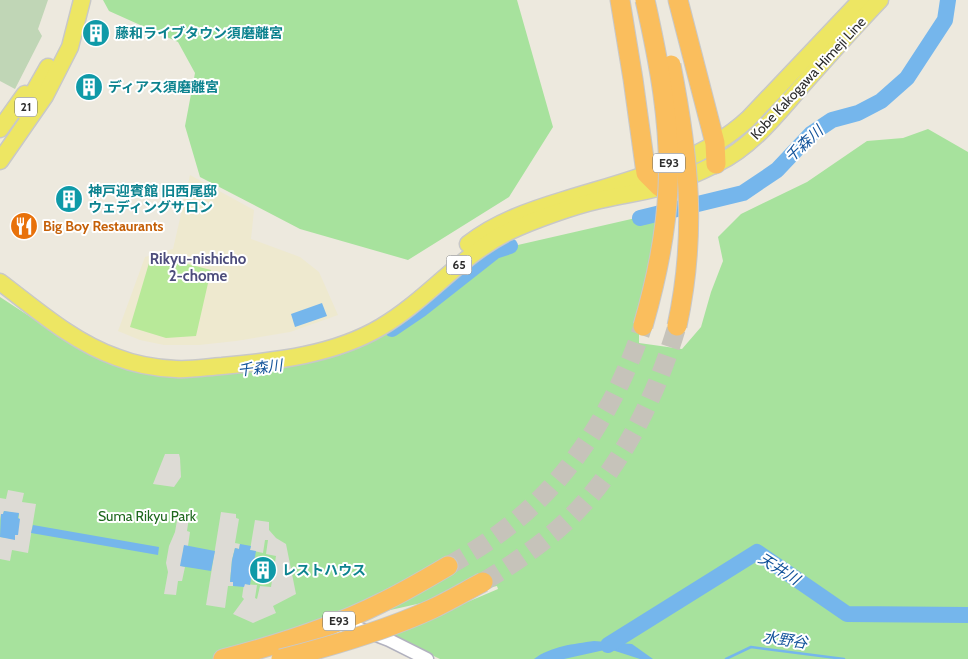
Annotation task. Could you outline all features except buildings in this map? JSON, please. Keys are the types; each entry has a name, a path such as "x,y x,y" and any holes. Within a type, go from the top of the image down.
{"highway":[{"path":"620,0 634,80 646,173 660,187"},
{"name":"E93","path":"643,326 652,297 663,240 668,197 669,163 664,100 645,0"},
{"name":"E93","path":"658,0 678,98 689,193 688,260 677,326"},
{"path":"678,0 715,143 716,164"},
{"name":"E93","path":"223,659 271,646 347,619 448,566"},
{"name":"E93","path":"281,659 345,641 406,620 432,609 483,582"}],"main road":[{"name":"21","path":"0,145 24,110 49,66 82,0"},
{"path":"0,161 45,96 70,47 82,0"},
{"name":"Kobe Kakogawa Himeji Line","path":"0,269 85,330 115,346 143,355 187,358 294,346 336,335 376,317 403,298 472,240 493,227 533,210 677,164 715,143 748,119 861,0"},
{"name":"Kobe Kakogawa Himeji Line","path":"0,282 68,332 115,357 140,365 180,370 273,360 329,349 379,328 412,306 475,253 514,230 598,200 660,187 716,164 735,152 764,128 880,0"},
{"path":"0,129 37,77 49,66"}],"street":[{"path":"272,659 318,633 350,625 388,640 427,659"}],"shaded area":[{"path":"190,175 254,210 251,239 300,257 319,272 338,315 290,332 199,345 164,345 140,340 118,331 145,257 173,249"},
{"path":"165,454 179,454 181,477 174,487 153,484"},
{"path":"8,490 24,493 22,502 36,504 28,553 12,550 10,561 0,559 0,537 15,539 19,514 4,511 1,514 0,520 0,498 6,499"},
{"path":"221,512 236,514 236,518 239,519 235,543 240,544 239,549 235,548 232,560 230,581 233,582 233,586 228,586 225,608 206,605"},
{"path":"178,515 189,517 187,531 190,532 188,546 184,546 181,566 185,567 182,581 178,581 176,595 164,594 168,572 166,563 169,546 175,532"},
{"path":"255,520 269,522 269,530 276,538 286,544 296,594 273,606 276,613 253,623 233,614 244,599 242,597 244,584 257,585 255,598 257,599 260,586 271,587 276,556 266,554 268,540 265,540 263,553 250,550"}],"green space":[{"path":"0,0 48,0 38,29 42,36 15,89 0,81"},
{"path":"103,0 517,0 553,127 509,197 408,260 300,229 200,177 185,126 195,73 178,42 109,11"},
{"name":"Suma Rikyu Park","path":"928,129 968,152 968,659 440,659 390,635 498,589 497,586 355,618 252,659 0,659 0,297 75,346 120,366 284,363 402,322 496,250 662,212 639,321 639,343 682,349 701,327 711,292 723,261 718,237 741,214 807,182 867,141 903,138"},
{"path":"172,257 180,262 211,270 196,336 166,338 130,327 149,263"}],"water":[{"path":"322,303 327,316 295,327 291,314"},
{"path":"4,511 19,513 18,535 15,535 15,540 0,537 1,514"},
{"path":"33,525 159,547 158,555 31,533"},
{"path":"240,544 251,546 250,550 256,551 250,585 245,584 244,587 233,586 233,582 230,582 235,548 239,549"},
{"path":"184,545 215,551 211,571 180,566"},
{"path":"594,641 632,644 653,659 640,659 609,649 564,659 534,659 555,648"}],"waterway":[{"name":"千森川","path":"640,218 743,193 777,170 811,134 832,120 858,113 881,101 907,78 945,20 948,0"},
{"name":"千森川","path":"392,329 420,310 495,251 510,246"},
{"name":"天井川","path":"608,645 757,552 847,614 968,615"},
{"name":"水野谷","path":"726,659 751,647 844,659"}],"tunnel":[{"path":"448,566 509,526 554,484 573,461 591,436 606,410 620,383 643,326"},
{"path":"483,582 515,562 546,539 570,518 611,470 643,415 656,386 677,326"}],"place":[{"name":"藤和ライブタウン須磨離宮","path":"96,33"},
{"name":"ディアス須磨離宮","path":"89,87"},
{"name":"神戸迎賓館 旧西尾邸 ウェディングサロン","path":"69,199"},
{"name":"Big Boy Restaurants","path":"24,226"},
{"name":"レストハウス","path":"263,570"}],"district":[{"name":"Rikyu-nishicho 2-chome","path":"198,268"}]}
